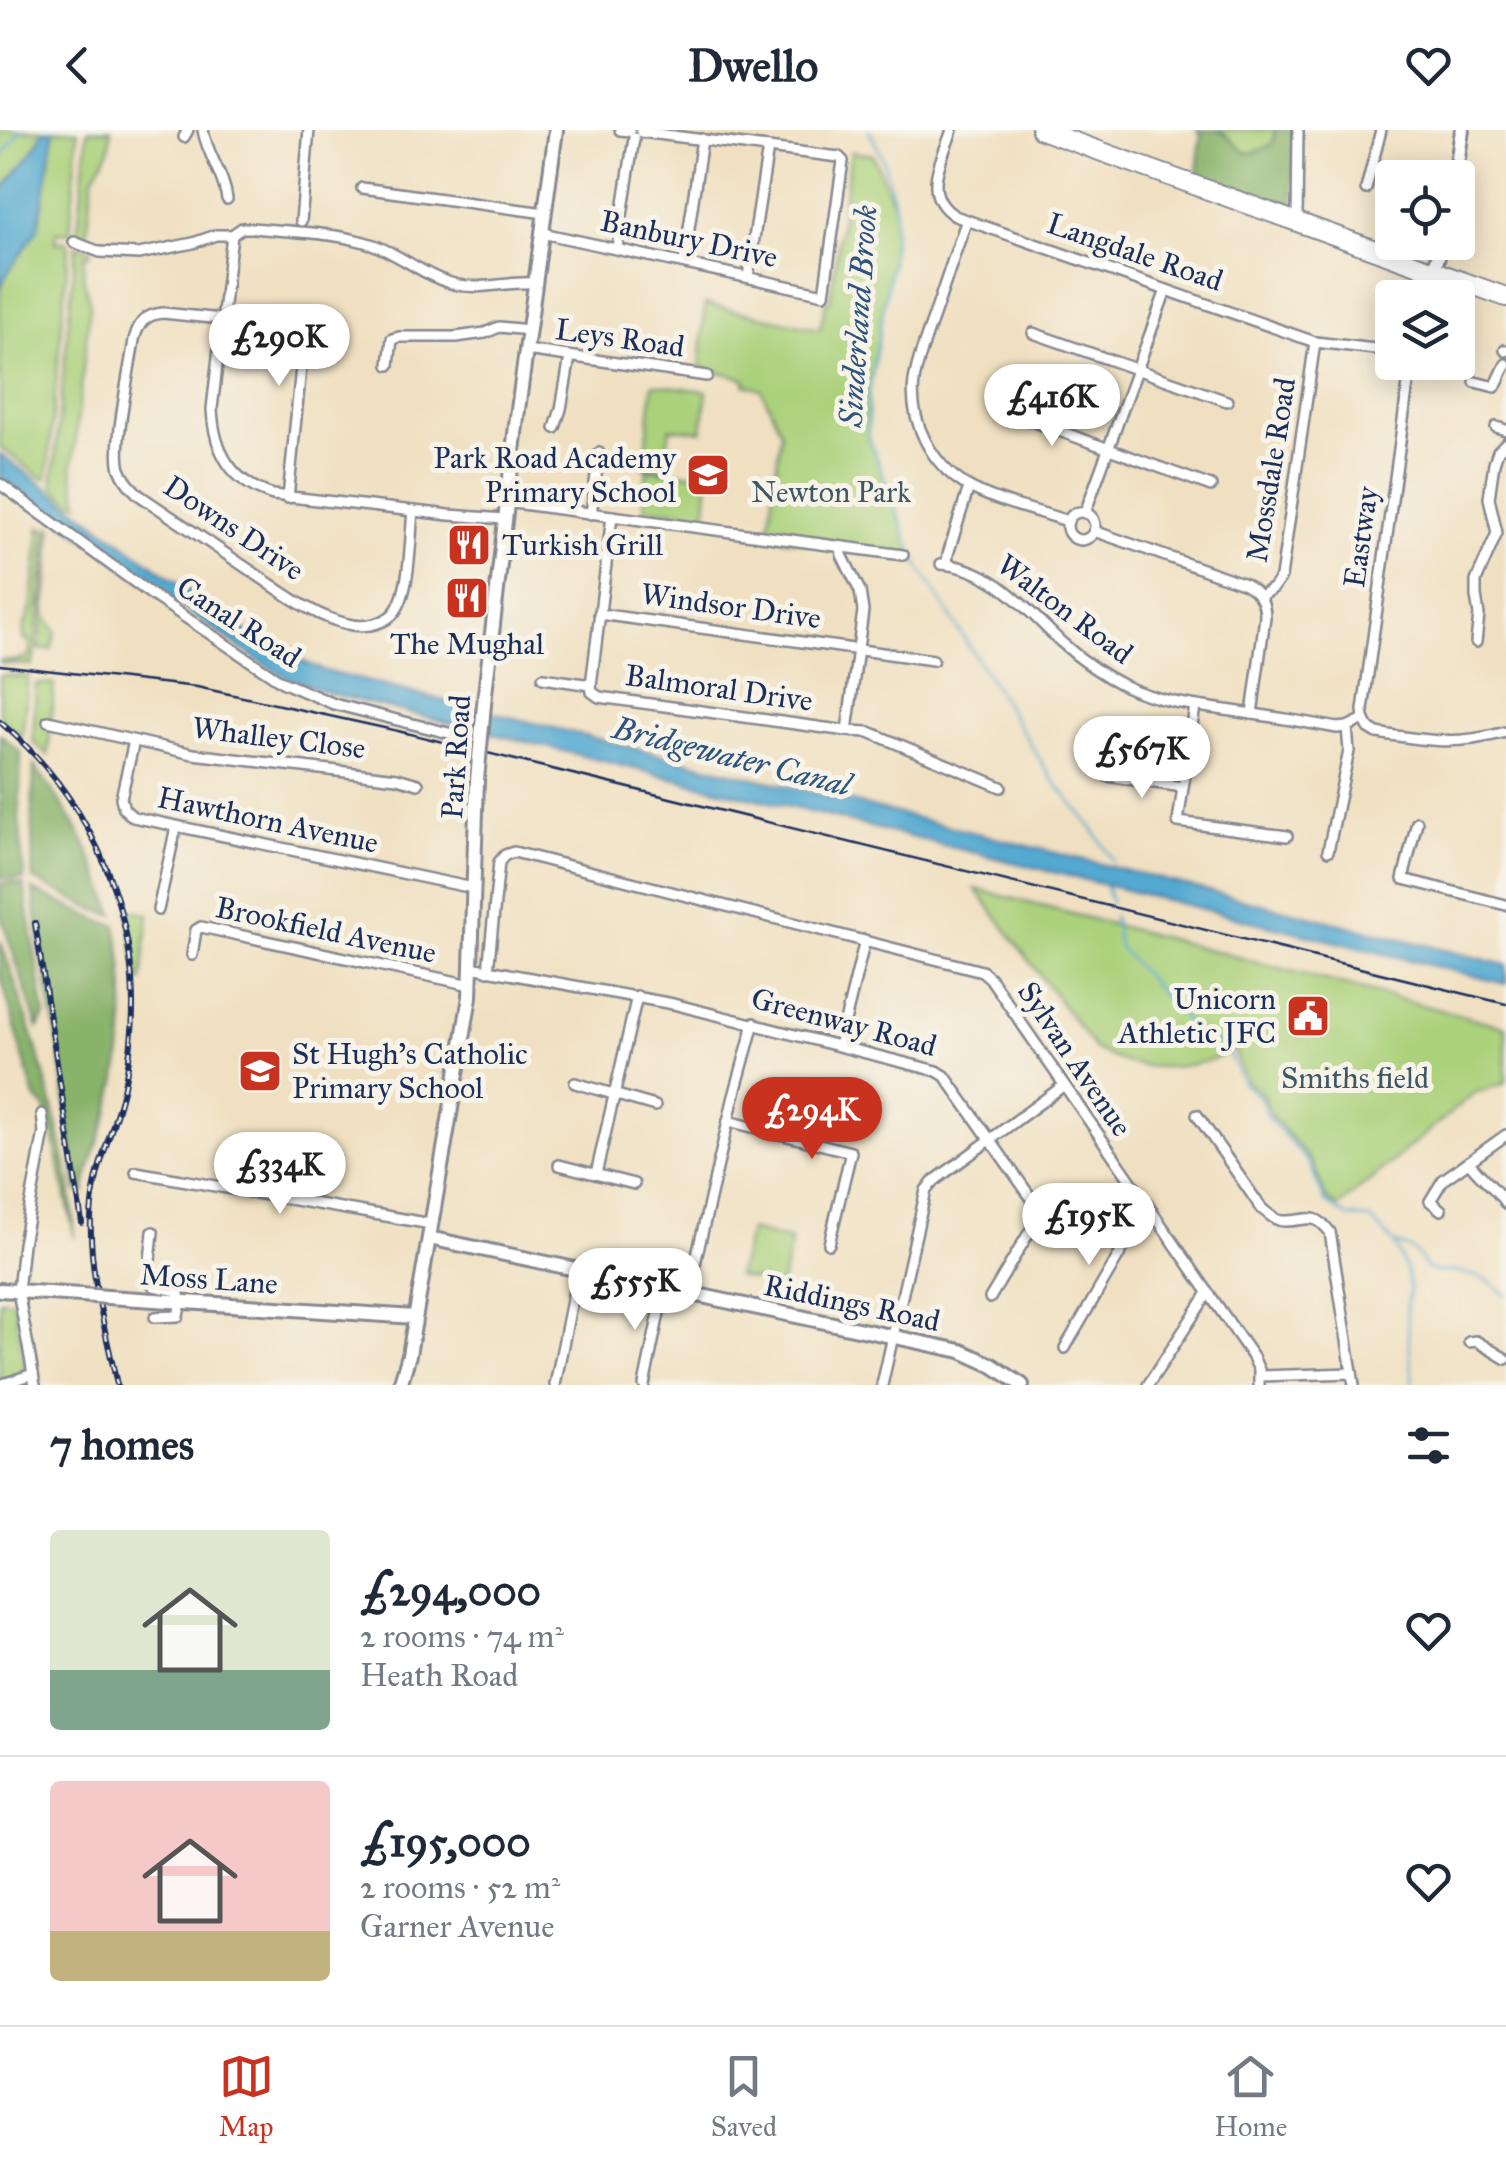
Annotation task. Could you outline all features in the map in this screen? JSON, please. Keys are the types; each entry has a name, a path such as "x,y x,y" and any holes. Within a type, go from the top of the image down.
{"highway":[{"path":"1041,130 1506,297"}],"main road":[{"name":"Park Road","path":"400,1385 408,1362 470,986 476,780 507,502 556,130"},
{"path":"1458,160 1462,130"},
{"path":"1434,271 1437,260"},
{"name":"Riddings Road","path":"430,1231 578,1270 965,1353 1022,1385"},
{"name":"Moss Lane","path":"0,1290 414,1318"}],"street":[{"path":"203,130 226,200"},
{"path":"301,222 309,130"},
{"name":"Langdale Road","path":"952,130 936,179 936,191 948,212 1315,342 1375,349"},
{"path":"1297,222 1298,130"},
{"path":"1366,189 1381,130"},
{"path":"617,248 633,132 768,148 748,278"},
{"path":"684,263 702,140"},
{"name":"Banbury Drive","path":"542,233 824,294 843,161 768,148"},
{"path":"362,188 545,213"},
{"path":"967,220 917,368 914,396 919,425 929,448 948,471 969,486 1068,521"},
{"path":"74,242 100,252 139,254 252,228 350,238 393,253 447,282 486,287 535,283"},
{"path":"232,234 212,408 219,451 244,480 264,492 288,498 505,519"},
{"path":"1431,280 1434,271"},
{"path":"1085,513 1166,290"},
{"name":"Downs Drive","path":"223,319 156,314 137,328 118,448 119,465 128,484 288,596 331,619 359,626 387,619 400,604 413,511"},
{"path":"223,319 290,326 301,335 288,498"},
{"path":"389,365 392,340 399,338 456,338 499,327 529,330"},
{"path":"1032,333 1226,401"},
{"name":"Mossdale Road","path":"1260,596 1274,588 1280,577 1315,342"},
{"name":"Leys Road","path":"526,350 707,376"},
{"path":"555,428 570,357"},
{"path":"1475,382 1491,388 1498,386 1506,364"},
{"name":"Eastway","path":"1364,719 1409,380"},
{"path":"1006,412 1211,486"},
{"path":"1476,642 1476,581 1497,533 1488,498 1494,463 1506,443"},
{"path":"591,514 598,453"},
{"name":"Canal Road","path":"0,484 154,597 282,682 334,704 480,741"},
{"name":"Walton Road","path":"969,486 944,564 968,570 1007,590 1060,641 1101,673 1127,687 1195,706 1347,727"},
{"path":"507,502 903,555"},
{"path":"1085,513 1092,518 1094,531 1088,539 1078,540 1068,531 1068,521 1073,514 1085,513"},
{"path":"543,678 591,685 612,516"},
{"path":"1094,531 1245,584 1260,596 1265,617 1252,714"},
{"path":"841,547 862,598 863,612 847,731 883,736 1002,787"},
{"name":"Windsor Drive","path":"599,614 933,660"},
{"name":"Balmoral Drive","path":"591,685 598,697 847,731"},
{"path":"1195,706 1178,822 1287,836"},
{"path":"1328,851 1349,751 1347,727 1364,719 1377,732 1436,742 1462,742 1506,732"},
{"name":"Whalley Close","path":"48,720 193,754 397,778 418,784"},
{"name":"Hawthorn Avenue","path":"134,741 121,798 124,809 136,819 474,888"},
{"path":"1107,776 1182,787"},
{"path":"1417,822 1402,879 1506,905"},
{"path":"158,910 176,827"},
{"name":"Sylvan Avenue","path":"488,971 499,862 512,852 986,974 1253,1357 1259,1381"},
{"name":"Brookfield Avenue","path":"192,955 196,930 202,927 470,986"},
{"path":"839,1046 865,940"},
{"name":"Greenway Road","path":"471,967 637,996 942,1074 1032,1200 1037,1216 990,1298"},
{"path":"596,1174 637,996"},
{"path":"688,1294 754,1023"},
{"path":"575,1083 654,1108"},
{"path":"882,1385 924,1194 934,1181 1063,1086"},
{"path":"0,1385 34,1379 18,1291 44,1132 42,1114"},
{"path":"1197,1115 1262,1209 1276,1219 1312,1218 1325,1226 1333,1243 1354,1385"},
{"path":"728,1121 851,1152 829,1244"},
{"path":"1440,1210 1427,1200 1443,1180 1506,1135"},
{"path":"1468,1162 1506,1204"},
{"path":"559,1164 634,1185"},
{"path":"136,1172 430,1231"},
{"path":"1065,1348 1147,1207"},
{"path":"153,1232 148,1282 178,1291 181,1302 178,1316 155,1317"},
{"path":"556,1385 578,1270"},
{"path":"644,1385 664,1289"},
{"path":"1148,1385 1208,1293"},
{"path":"1469,1342 1476,1341 1506,1360"},
{"path":"1259,1381 1352,1373"}],"green space":[{"path":"0,130 78,130 70,233 56,232 55,243 66,241 69,246 47,478 0,447"},
{"path":"88,130 111,130 109,150 93,177 86,241 77,238"},
{"path":"1197,130 1223,133 1245,152 1252,153 1273,143 1275,130 1294,130 1291,207 1197,173 1201,134"},
{"path":"1217,130 1275,130 1273,143 1249,153"},
{"name":"Newton Park","path":"851,152 873,155 895,208 891,264 868,398 868,435 915,560 768,537 781,431 761,389 745,384 746,379 700,367 705,304 820,329 830,300"},
{"path":"76,245 91,250 84,256 83,277 90,304 72,471 79,503 54,488 53,481"},
{"path":"653,384 707,391 702,431 670,428 664,469 644,467"},
{"path":"647,470 709,475 706,514 644,508"},
{"path":"40,527 46,529 34,659 32,665 0,663 29,658 30,641 24,639 24,627 31,609"},
{"path":"50,527 45,616 56,632 51,650 39,649"},
{"path":"0,675 28,677 22,737 0,718"},
{"path":"36,684 54,684 48,755 33,742"},
{"path":"0,734 21,753 19,818 24,879 0,878"},
{"path":"34,766 81,837 114,915 93,909 33,879"},
{"path":"0,884 24,885 45,1016 38,1028 0,913"},
{"name":"Smiths field","path":"976,889 1506,1027 1506,1083 1474,1093 1338,1207 1327,1200 1311,1161 1270,1114 1263,1095 1247,1082 1236,1049 1202,1062 1165,1067 1129,1063 1095,1049"},
{"path":"33,890 116,925 120,947 124,1014 120,1060 84,1192 77,1191"},
{"path":"128,910 149,914 142,981 138,980"},
{"path":"0,940 55,1117 75,1238 53,1135 45,1107 35,1098 0,973"},
{"path":"750,1230 791,1241 781,1285 737,1276"},
{"path":"0,1300 13,1301 25,1368 0,1381"}],"water":[{"path":"44,130 53,130 53,140 38,229 0,290 0,193"},
{"path":"0,454 242,629 274,649 325,671 1506,965 1506,984 328,693 284,676 257,660 0,478"}],"waterway":[{"path":"0,159 21,130"},
{"name":"Sinderland Brook","path":"869,130 883,158 895,208 891,264 868,398 868,435 915,560 1051,777 1113,861"},
{"path":"1106,887 1111,902"},
{"path":"1113,916 1119,947 1197,1033 1227,1051 1244,1084 1261,1098 1267,1116 1309,1163 1325,1202 1348,1217 1371,1219 1395,1244 1410,1290 1407,1317 1413,1385"},
{"path":"1396,1244 1417,1254 1426,1268 1488,1280 1506,1295"}],"tram line":[{"path":"0,665 197,687 398,731 1506,1004"}],"railway":[{"path":"0,722 37,758 68,797 94,840 113,886 126,935 132,984 132,1035 124,1086 99,1168 91,1219 95,1282 117,1385"},
{"path":"35,923 82,1223"}],"place":[{"name":"Park Road Academy Primary School","path":"708,475"},
{"name":"Turkish Grill","path":"469,545"},
{"name":"The Mughal","path":"467,598"},
{"name":"Unicorn Athletic JFC","path":"1308,1016"},
{"name":"St Hugh's Catholic Primary School","path":"260,1071"}],"water label":[{"name":"Bridgewater Canal","path":"732,756"}]}
